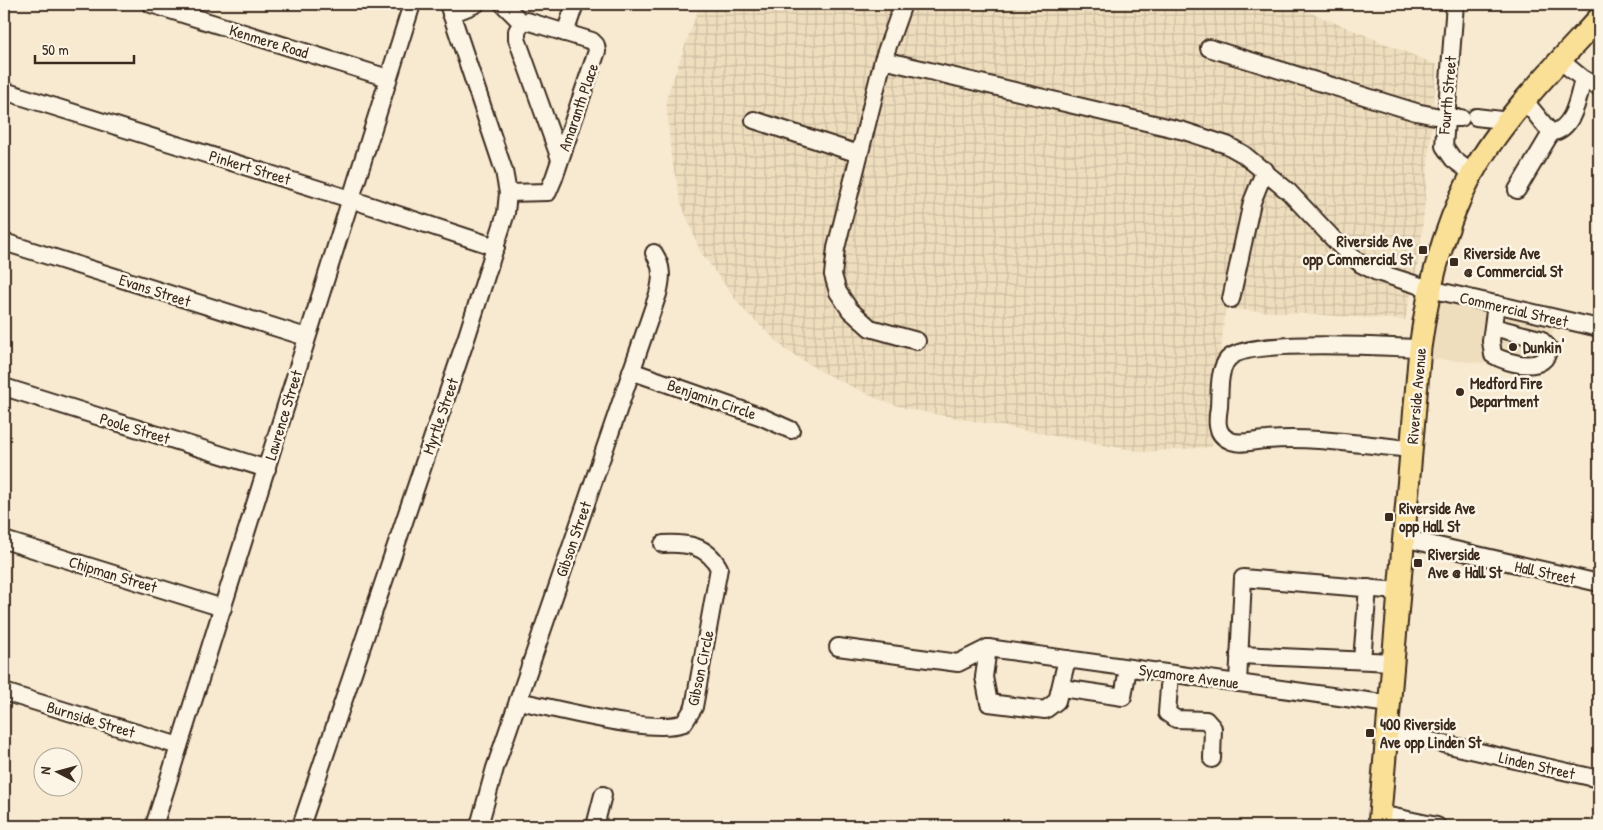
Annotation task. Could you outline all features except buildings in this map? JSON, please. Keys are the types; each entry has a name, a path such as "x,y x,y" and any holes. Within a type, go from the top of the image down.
{"main road":[{"name":"Riverside Avenue","path":"1379,820 1420,348 1430,289 1448,230 1472,174 1508,121 1561,61 1597,25"}],"street":[{"name":"Kenmere Road","path":"151,4 388,78"},
{"name":"Lawrence Street","path":"154,826 412,4"},
{"path":"450,9 476,4"},
{"path":"503,4 522,22"},
{"path":"565,32 575,4"},
{"path":"903,4 883,60 836,248 833,275 838,292 850,310 870,328 917,341"},
{"name":"Fourth Street","path":"1455,4 1443,140 1445,150 1472,174"},
{"name":"Myrtle Street","path":"301,826 506,213 508,193 504,171 450,9"},
{"name":"Amaranth Place","path":"508,193 548,192 560,159 596,51 596,45 592,41 527,21 522,22 517,31 517,39 560,159"},
{"path":"1209,48 1416,112 1445,118 1469,117 1508,121"},
{"name":"Commercial Street","path":"883,60 1198,134 1235,149 1265,170 1342,248 1361,264 1393,279 1430,289 1599,328"},
{"path":"1561,61 1584,79 1599,87"},
{"path":"1517,190 1551,133 1563,128 1568,122 1584,79"},
{"name":"Pinkert Street","path":"4,90 496,247"},
{"path":"1526,101 1551,133"},
{"path":"754,120 859,154"},
{"path":"1231,299 1252,202 1265,170"},
{"name":"Evans Street","path":"4,242 306,338"},
{"name":"Gibson Street","path":"479,826 495,768 662,278 661,264 654,253"},
{"path":"1492,334 1496,304"},
{"path":"1411,449 1286,439 1229,441 1221,434 1218,427 1218,417 1223,368 1229,358 1238,353 1276,347 1420,348"},
{"name":"Benjamin Circle","path":"631,371 762,417 791,430"},
{"name":"Poole Street","path":"4,387 267,469"},
{"name":"Hall Street","path":"1404,538 1599,583"},
{"name":"Chipman Street","path":"4,540 223,608"},
{"name":"Gibson Circle","path":"518,701 654,726 675,726 684,723 694,707 719,568 711,554 701,549 684,543 664,544"},
{"path":"1238,683 1243,578 1399,591"},
{"path":"1362,660 1368,588"},
{"path":"838,647 958,663 988,648"},
{"path":"988,648 984,677 989,703 1045,710 1057,701 1062,688 1067,659"},
{"name":"Sycamore Avenue","path":"988,648 1389,704"},
{"path":"1239,655 1393,662"},
{"path":"1062,688 1122,697 1128,668"},
{"path":"1170,674 1166,713 1176,718 1206,720 1213,728 1212,759"},
{"name":"Burnside Street","path":"4,692 179,746"},
{"name":"Linden Street","path":"1387,731 1599,779"},
{"path":"595,826 603,795"},
{"path":"1379,820 1437,826"}],"shaded area":[{"path":"700,4 1290,4 1437,65 1420,255 1405,320 1225,309 1212,447 1143,452 908,409 880,400 822,372 786,350 742,308 700,251 681,203 671,156 666,99"},
{"path":"1599,27 1599,53 1587,43"},
{"path":"1431,293 1555,323 1551,338 1553,356 1541,368 1423,358"}],"place":[{"name":"Riverside Ave opp Commercial St","path":"1423,250"},
{"name":"Riverside Ave @ Commercial St","path":"1454,262"},
{"name":"Dunkin'","path":"1513,347"},
{"name":"Medford Fire Department","path":"1460,392"},
{"name":"Riverside Ave opp Hall St","path":"1389,517"},
{"name":"Riverside Ave @ Hall St","path":"1418,563"},
{"name":"400 Riverside Ave opp Linden St","path":"1370,733"}]}
